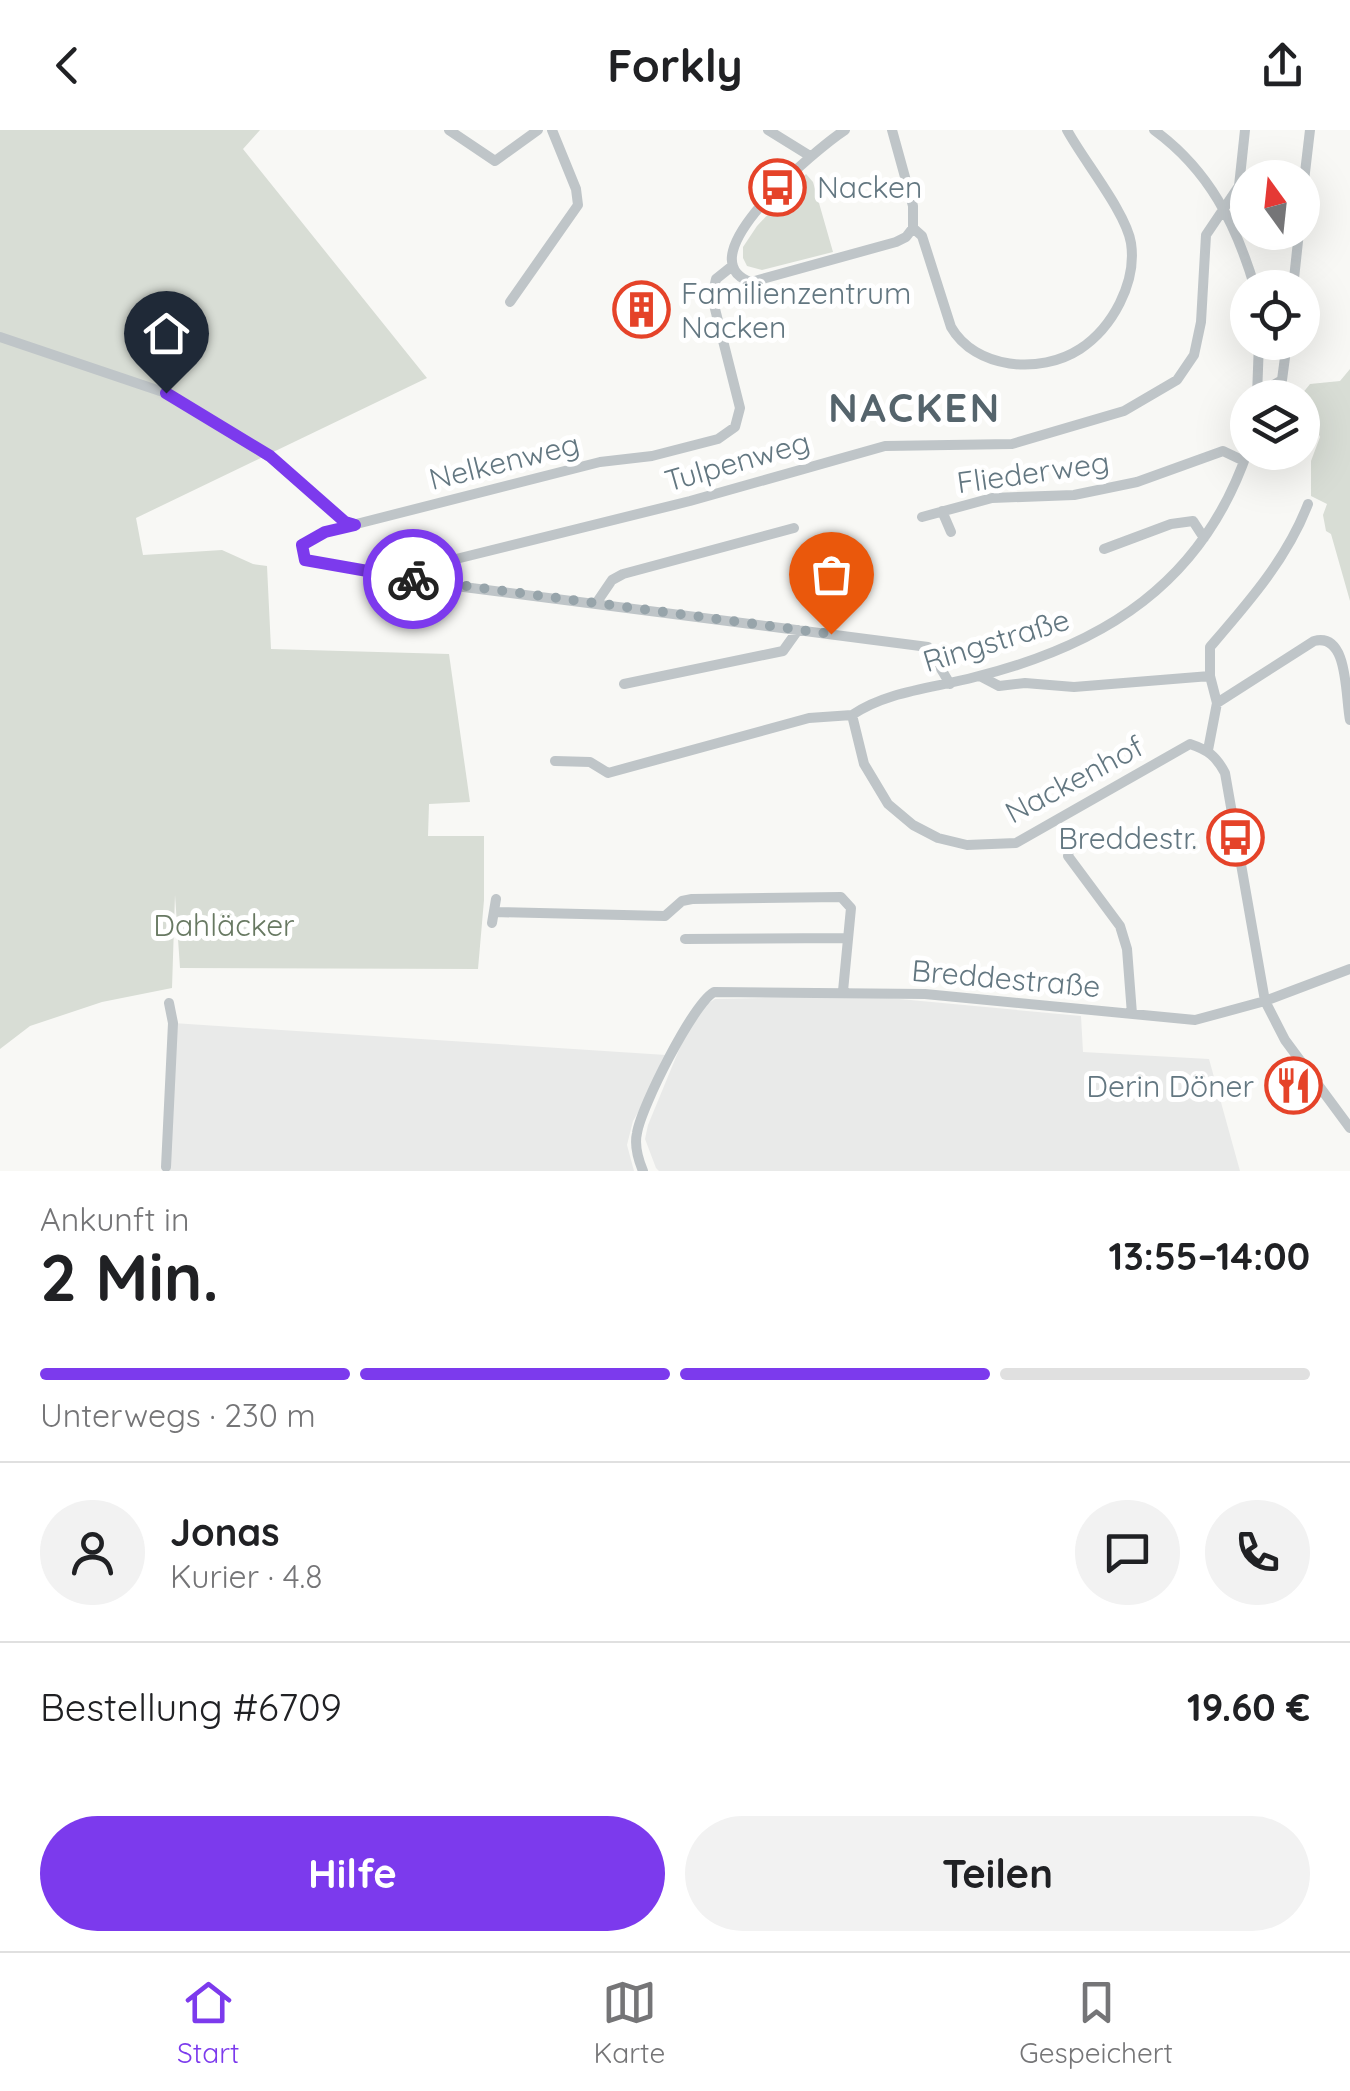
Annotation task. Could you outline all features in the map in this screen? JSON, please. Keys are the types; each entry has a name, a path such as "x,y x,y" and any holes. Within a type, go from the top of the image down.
{"street":[{"path":"449,130 496,161 538,130"},
{"path":"510,302 578,205 576,189 552,130"},
{"path":"768,130 810,156"},
{"path":"845,130 778,187 746,226 730,255 738,276 751,282 906,237 913,228 912,206 892,130"},
{"path":"913,228 922,236 950,327 975,354 997,362 1028,364 1058,359 1079,350 1115,311 1127,286 1132,260 1128,231 1067,130"},
{"path":"1154,130 1203,174 1226,210 1248,270"},
{"path":"1226,210 1239,186 1244,130"},
{"path":"1306,160 1310,130"},
{"name":"Tulpenweg","path":"456,586 447,577 446,565 456,559 690,502 816,464 885,446 1012,444 1124,411 1177,380 1194,355 1206,235 1226,210"},
{"name":"Nelkenweg","path":"456,586 305,560 302,545 310,538 355,525 600,462 652,456 718,439 735,427 740,408 712,297 716,279 732,267"},
{"path":"0,337 166,393 270,456 345,522 355,525"},
{"name":"Fliederweg","path":"922,517 992,498 1074,494 1137,482 1224,451 1230,452"},
{"name":"Ringstraße","path":"554,761 590,762 608,774 809,718 852,715 880,700 980,676 1064,650 1119,621 1164,583 1204,538 1240,470"},
{"path":"1308,504 1298,532 1260,589 1210,648 1210,676 1217,703 1208,750 1225,773 1265,1001 1285,1040 1350,1128"},
{"name":"Fliederweg","path":"942,511 951,532"},
{"path":"1104,549 1171,524 1193,521 1204,538"},
{"path":"597,602 612,580 623,574 794,528"},
{"path":"456,586 928,647 950,684"},
{"path":"624,684 783,651 798,630"},
{"path":"1217,703 1314,641 1326,639 1334,643 1340,654 1350,720"},
{"path":"980,676 999,686 1025,683 1074,687 1210,676"},
{"name":"Nackenhof","path":"852,715 864,764 888,804 938,838 967,845 1016,844 1190,744 1208,750"},
{"path":"1070,847 1068,856 1120,926 1128,949 1132,1014"},
{"path":"494,911 665,916 692,899 841,898 852,908 843,991"},
{"path":"685,939 847,938"},
{"name":"Breddestraße","path":"643,1171 636,1135 695,1010 714,992 926,994 1196,1020 1265,1001 1350,969"},
{"path":"165,1170 172,1023 168,1003"}],"shaded area":[{"path":"867,996 1081,1016 1083,1052 1209,1059 1240,1171 656,1168 645,1139 648,1125 690,1023 701,1008 715,999"},
{"path":"173,1023 666,1055 633,1121 627,1145 634,1171 170,1171 166,1167"}],"green space":[{"name":"Dahläcker","path":"0,130 260,130 243,149 427,378 136,518 143,555 222,550 267,566 271,649 449,654 470,802 429,804 428,836 484,836 478,969 180,968 175,895 172,988 102,1002 30,1026 0,1049"},
{"path":"806,174 813,182 833,252 762,270 747,266 743,247 757,226"},
{"path":"1350,369 1350,601 1331,534 1326,531 1323,515 1327,504 1311,496 1311,470 1320,470 1320,383 1340,381"}],"way so far":[{"path":"413,579 831,634"}],"place":[{"name":"Nacken","path":"778,187"},
{"name":"Familienzentrum Nacken","path":"642,310"},
{"name":"Breddestr.","path":"1236,838"},
{"name":"Derin Döner","path":"1293,1086"}],"district":[{"name":"NACKEN","path":"915,407"}],"route":[{"path":"166,393 270,456 345,522 355,525 310,538 302,545 305,560 413,579"}]}
